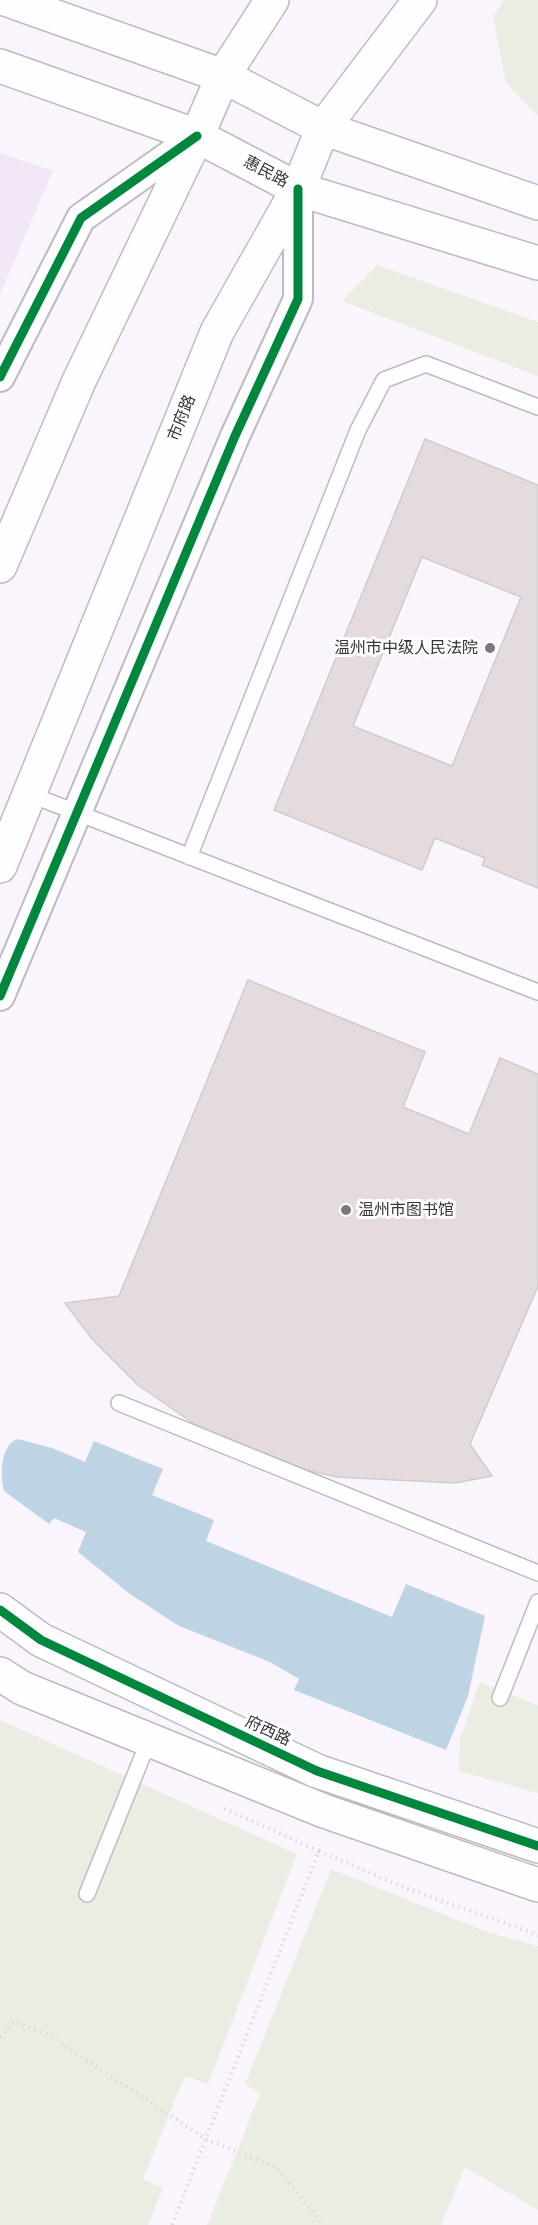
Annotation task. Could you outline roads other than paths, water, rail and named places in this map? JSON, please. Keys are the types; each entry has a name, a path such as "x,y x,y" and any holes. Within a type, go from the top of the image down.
{"main road":[{"path":"8,0 223,76 323,128 538,203"},
{"path":"0,566 79,381 197,136 223,76 272,0"},
{"name":"市府路","path":"0,866 217,332 298,189 323,128 420,0"},
{"name":"惠民路","path":"0,66 197,136 298,189 538,263"},
{"name":"府西路","path":"0,1610 41,1640 317,1771 538,1846"},
{"path":"0,1674 22,1688 324,1811 538,1885"}],"street":[{"path":"0,377 81,218 197,136"},
{"path":"0,996 235,436 298,299 298,189"}],"lane":[{"path":"189,856 358,430 384,380 426,364 538,407"},
{"path":"29,794 538,992"},
{"path":"119,1403 538,1573"},
{"path":"500,1698 538,1602"},
{"path":"87,1894 149,1740"}],"water":[{"path":"18,1439 52,1448 85,1462 94,1441 163,1469 152,1495 214,1520 206,1541 392,1617 406,1584 485,1616 468,1696 446,1750 294,1690 299,1679 270,1662 179,1626 130,1594 78,1552 86,1532 54,1518 49,1524 4,1491 3,1461 8,1447"}],"place":[{"name":"温州市中级人民法院","path":"490,648"},
{"name":"温州市图书馆","path":"346,1210"}]}
